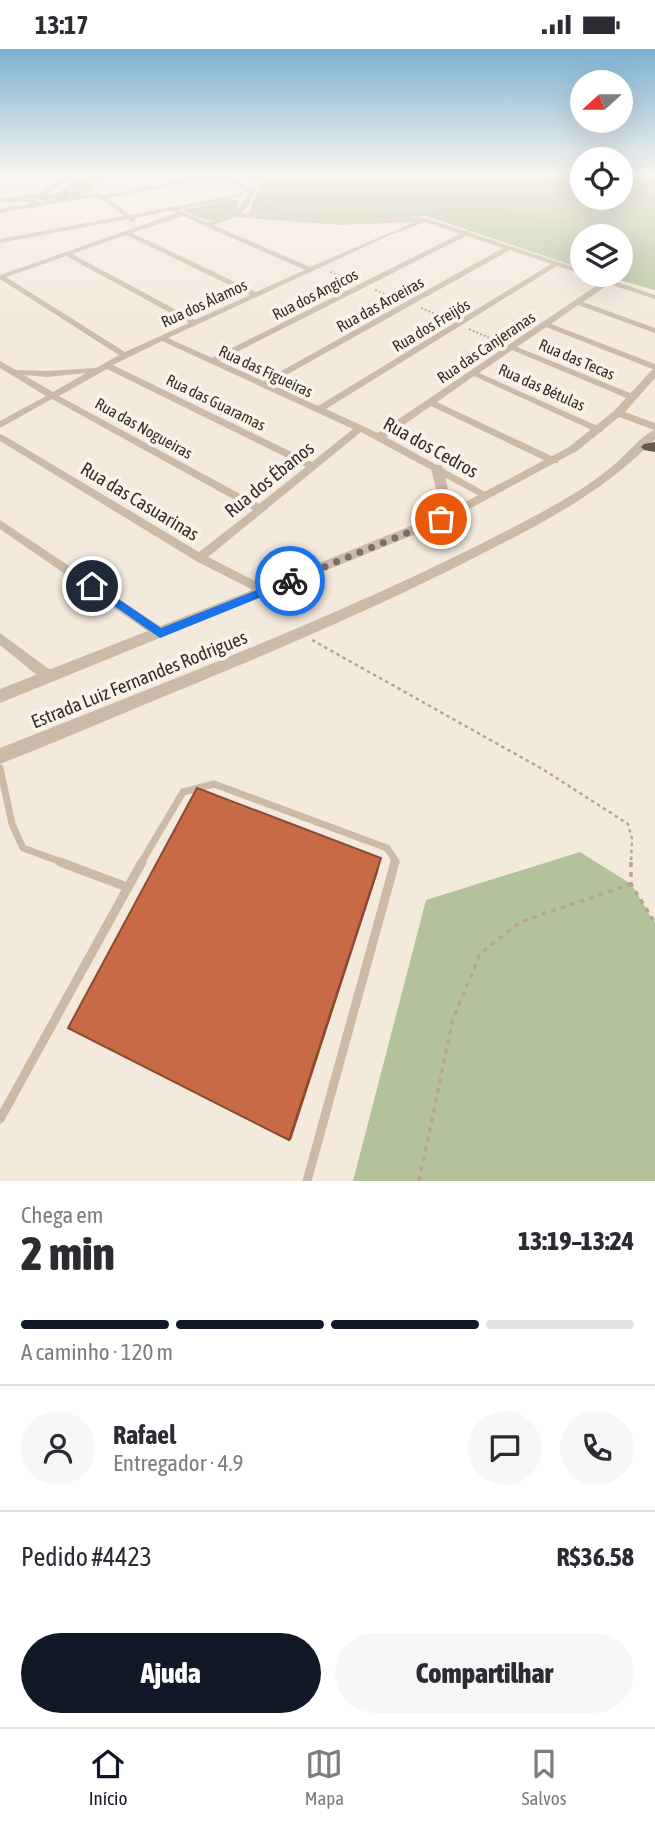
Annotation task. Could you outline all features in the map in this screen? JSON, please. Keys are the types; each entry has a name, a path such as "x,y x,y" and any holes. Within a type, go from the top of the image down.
{"street":[{"path":"0,241 70,228"},
{"path":"1,277 138,228"},
{"path":"217,228 311,269"},
{"path":"378,228 386,235"},
{"name":"Rua dos Álamos","path":"0,425 125,355 400,228"},
{"path":"452,228 570,268"},
{"path":"125,232 256,295"},
{"name":"Rua dos Angicos","path":"212,361 468,232"},
{"name":"Rua das Aroeiras","path":"263,385 510,247"},
{"path":"66,254 195,323"},
{"name":"Rua dos Freijós","path":"318,410 557,263"},
{"path":"1,277 125,355"},
{"name":"Rua das Canjeranas","path":"379,437 599,287"},
{"path":"625,287 655,295"},
{"path":"577,302 655,331"},
{"path":"0,696 441,519 554,461 599,430 621,410 655,370 545,324"},
{"name":"Rua das Figueiras","path":"161,338 360,428"},
{"name":"Rua das Tecas","path":"511,347 632,397"},
{"name":"Rua das Nogueiras","path":"0,364 53,396 260,509"},
{"path":"15,372 47,374 102,367"},
{"name":"Rua das Guaramas","path":"102,367 313,466"},
{"name":"Rua das Bétulas","path":"473,373 599,430"},
{"path":"430,402 554,461"},
{"path":"621,410 655,419"},
{"path":"621,410 655,427"},
{"name":"Rua dos Ébanos","path":"200,558 360,428"},
{"name":"Rua dos Cedros","path":"360,428 485,496"},
{"name":"Rua das Casuarinas","path":"0,437 200,558 265,591"},
{"name":"Estrada Luiz Fernandes Rodrigues","path":"0,756 368,605 584,495 650,444"},
{"path":"437,468 443,494 441,519"},
{"path":"0,524 160,633"},
{"path":"0,638 48,677"}],"lane":[{"path":"0,768 12,824 23,848 127,887"},
{"path":"0,1119 127,887 183,792 215,784 387,848 393,853 395,860 307,1181"}],"path":[{"path":"300,633 544,771 628,824 632,839 631,884 655,923"},
{"path":"419,1181 453,1019 480,954 520,922 631,884"}],"green space":[{"path":"461,228 570,228 570,265"},
{"path":"633,228 655,228 655,290 633,284"},
{"path":"580,852 631,884 655,923 655,1181 353,1181 426,900"}],"building":[{"path":"197,788 381,858 289,1140 68,1028"}],"way so far":[{"path":"290,581 441,519"}],"route":[{"path":"92,586 160,633 290,581"}]}
